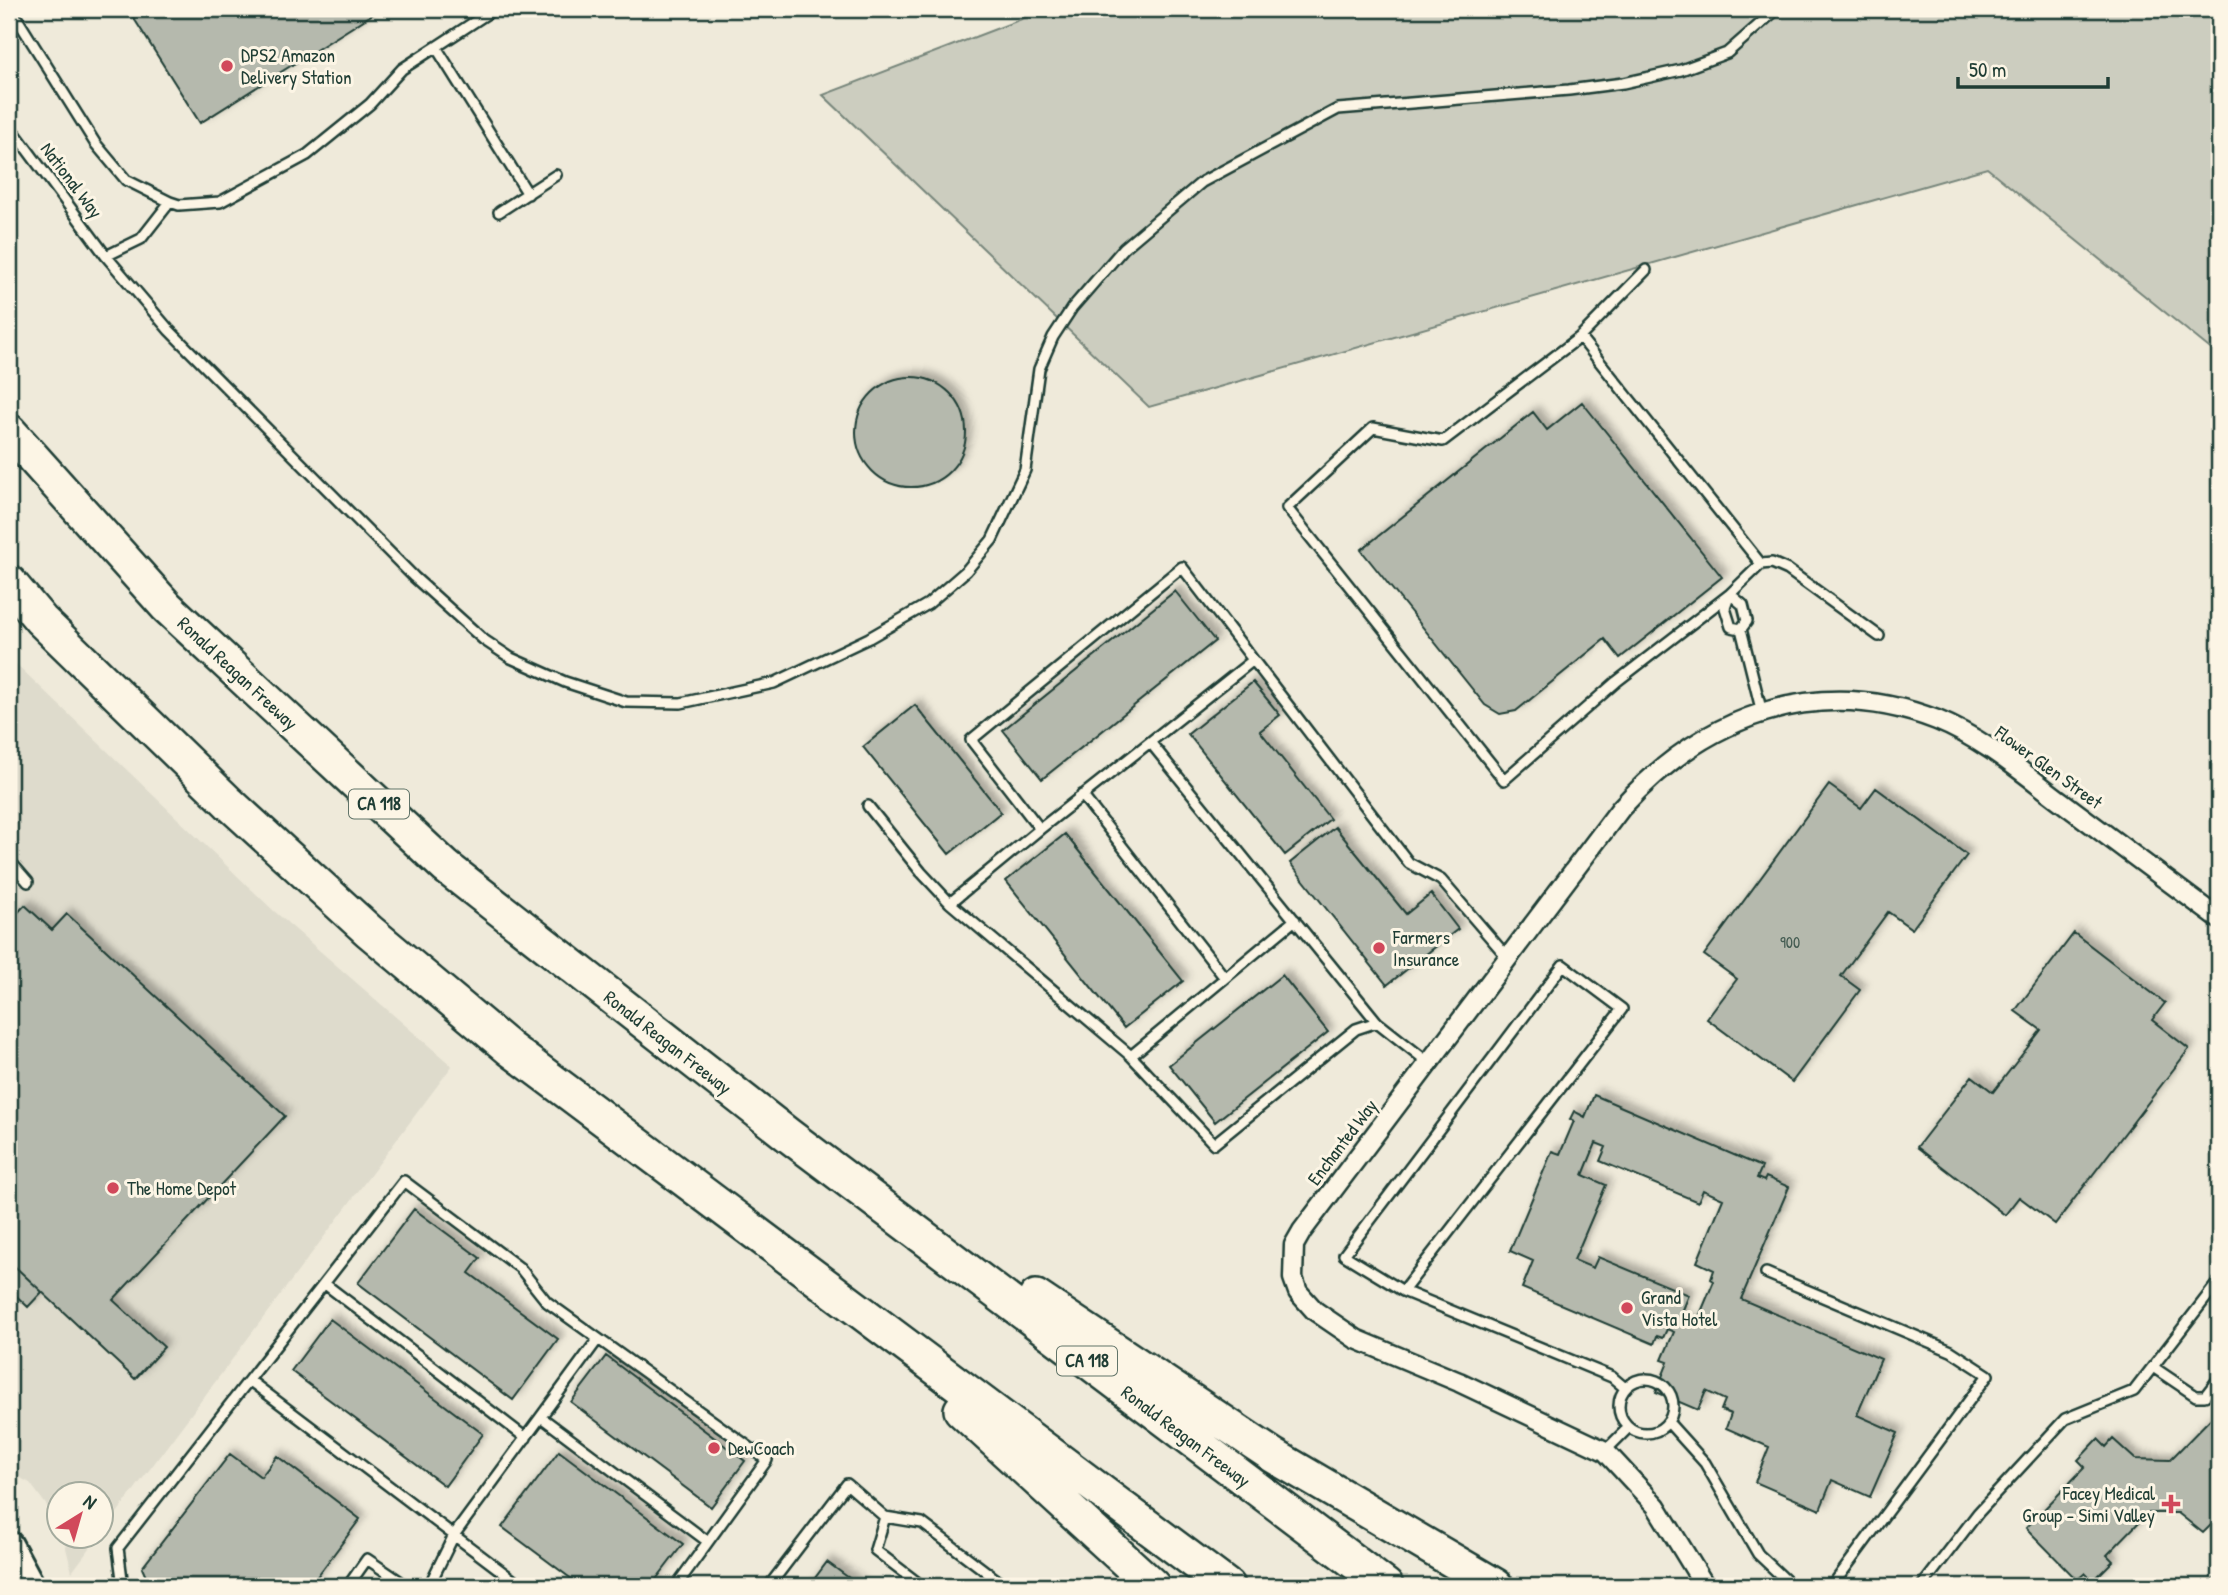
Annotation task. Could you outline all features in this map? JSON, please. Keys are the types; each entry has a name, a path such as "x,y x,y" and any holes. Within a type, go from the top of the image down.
{"highway":[{"name":"Ronald Reagan Freeway","path":"9,431 167,607 446,867 788,1135 1386,1586"},
{"path":"9,582 41,620"},
{"path":"9,591 229,803 369,931 510,1049 1227,1586"},
{"path":"788,1135 1274,1456 1496,1586"},
{"path":"789,1257 1153,1586"}],"main road":[{"path":"9,1545 31,1586"}],"street":[{"name":"Enchanted Way","path":"1705,1586 1656,1506 1605,1451 1459,1382 1356,1339 1315,1311 1298,1292 1291,1262 1302,1231 1621,807 1647,779 1675,755 1708,734 1762,713 1830,703"},
{"name":"Flower Glen Street","path":"1830,703 1887,706 1937,720 1986,745 2219,919"}],"lane":[{"path":"11,9 95,143 126,180 179,205 220,202 307,155 370,104 402,69 494,9"},
{"name":"National Way","path":"9,125 106,256 169,330 414,577 484,640 511,658 565,682 626,702 681,703 774,683 869,638 929,604 965,571 992,540 1025,470 1040,369 1053,337 1072,307 1124,248 1202,182 1338,109 1569,90 1623,83 1681,70 1727,52 1777,9"},
{"path":"436,47 527,194"},
{"path":"499,212 556,175"},
{"path":"106,256 141,239 170,202"},
{"path":"1646,270 1580,337 1443,441 1373,428 1287,508 1504,780 1616,682 1730,594 1760,564 1773,564 1788,570 1879,636"},
{"path":"1580,337 1760,564"},
{"path":"1040,829 971,740 1182,567 1409,863 1441,880 1508,958"},
{"path":"1730,594 1725,608 1731,626 1741,629"},
{"path":"1730,594 1743,605 1747,621 1741,629"},
{"path":"1741,629 1762,713"},
{"path":"950,903 1252,661"},
{"path":"1150,742 1377,1022 1429,1062"},
{"path":"1082,795 1225,978"},
{"path":"868,806 921,873 950,903 1131,1056 1214,1144 1356,1029 1377,1022"},
{"path":"9,860 28,883"},
{"path":"1131,1056 1295,920"},
{"path":"1403,1291 1622,1009 1563,965 1344,1255 1403,1291 1612,1377 1625,1388"},
{"path":"122,1584 118,1548 404,1181 520,1268 547,1302 767,1460 676,1586"},
{"path":"1766,1273 1951,1351 1988,1375 1832,1586"},
{"path":"1922,1586 1978,1513 2065,1419 2134,1391 2219,1281"},
{"path":"325,1284 526,1438"},
{"path":"429,1586 454,1535 598,1339"},
{"path":"2153,1367 2196,1396 2205,1396 2219,1378"},
{"path":"1641,1379 1659,1382 1667,1388 1673,1405 1668,1422 1654,1432 1637,1431 1629,1427 1620,1413 1619,1404 1625,1388 1641,1379"},
{"path":"249,1380 521,1586"},
{"path":"541,1417 707,1541"},
{"path":"1668,1422 1705,1463 1758,1554 1792,1586"},
{"path":"1605,1451 1629,1427"},
{"path":"769,1586 847,1485 886,1517 922,1523 1001,1583 1001,1586"},
{"path":"886,1517 875,1550 922,1586"},
{"path":"348,1586 368,1559 407,1586"},
{"path":"2158,1586 2177,1586"}],"shaded area":[{"path":"1048,9 2219,9 2219,356 1987,168 1149,407 823,95"},
{"path":"9,657 274,911 452,1066 116,1514 116,1480 46,1480 46,1505 30,1483 9,1472"},
{"path":"66,1550 88,1550 72,1572"}],"building":[{"name":"DPS2 Amazon Delivery Station","path":"128,9 381,9 200,123"},
{"path":"911,377 932,381 950,393 962,411 966,432 962,453 950,471 932,483 911,487 890,483 872,471 860,453 856,432 860,411 872,393 890,381"},
{"path":"1582,402 1722,577 1620,658 1605,639 1516,711 1500,714 1485,705 1361,550 1533,412 1547,430"},
{"path":"1175,591 1215,641 1042,779 1003,730"},
{"path":"1253,682 1280,715 1260,731 1330,819 1285,855 1188,734"},
{"path":"915,705 1001,812 949,854 863,747"},
{"path":"1829,785 1861,808 1876,788 1967,855 1912,929 1888,912 1841,976 1860,990 1792,1082 1707,1019 1737,979 1704,955"},
{"path":"1335,827 1406,914 1431,894 1458,929 1387,985 1290,863"},
{"path":"1065,834 1183,981 1124,1028 1006,881"},
{"name":"The Home Depot","path":"25,905 52,930 67,914 285,1116 113,1300 164,1347 135,1379 9,1261 9,922"},
{"path":"2074,933 2165,1003 2152,1020 2189,1049 2055,1224 2019,1197 2005,1215 1917,1147 1972,1076 1993,1092 2041,1030 2015,1011"},
{"path":"1282,975 1328,1032 1215,1122 1169,1065"},
{"name":"Grand Vista Hotel","path":"1594,1095 1762,1167 1757,1178 1764,1181 1766,1177 1789,1187 1741,1299 1881,1359 1857,1415 1898,1433 1870,1497 1832,1480 1820,1510 1755,1482 1769,1447 1726,1428 1731,1414 1721,1410 1725,1400 1706,1391 1698,1410 1656,1392 1668,1362 1662,1360 1674,1332 1667,1329 1663,1338 1657,1336 1654,1344 1522,1288 1533,1261 1510,1251 1552,1151 1560,1154 1574,1121 1570,1119 1574,1111 1585,1117","holes":["1596,1143 1606,1147 1600,1161 1698,1202 1703,1190 1723,1199 1697,1262 1714,1270 1711,1279 1714,1281 1696,1324 1680,1317 1689,1295 1598,1257 1593,1268 1574,1260 1606,1185 1583,1175"]},
{"path":"414,1209 480,1258 469,1273 558,1339 513,1400 358,1283"},
{"path":"9,1261 42,1292 28,1307 9,1289"},
{"path":"330,1319 483,1434 445,1486 291,1371"},
{"path":"606,1356 745,1461 711,1507 571,1402"},
{"path":"2219,1410 2219,1517 2203,1533 2178,1513 2148,1513 2107,1555 2113,1561 2093,1581 2085,1573 2077,1580 2026,1528 2085,1467 2078,1460 2098,1439 2106,1447 2113,1439 2135,1459 2170,1460"},
{"path":"559,1451 683,1544 651,1586 581,1586 502,1527"},
{"path":"230,1454 261,1477 277,1456 360,1519 310,1586 150,1586 142,1568"},
{"path":"827,1562 860,1586 809,1586"}],"place":[{"name":"DPS2 Amazon Delivery Station","path":"227,66"},
{"name":"Farmers Insurance","path":"1379,948"},
{"name":"The Home Depot","path":"113,1188"},
{"name":"Grand Vista Hotel","path":"1627,1308"},
{"name":"DewCoach","path":"714,1448"},
{"name":"Facey Medical Group - Simi Valley","path":"2171,1504"}]}
